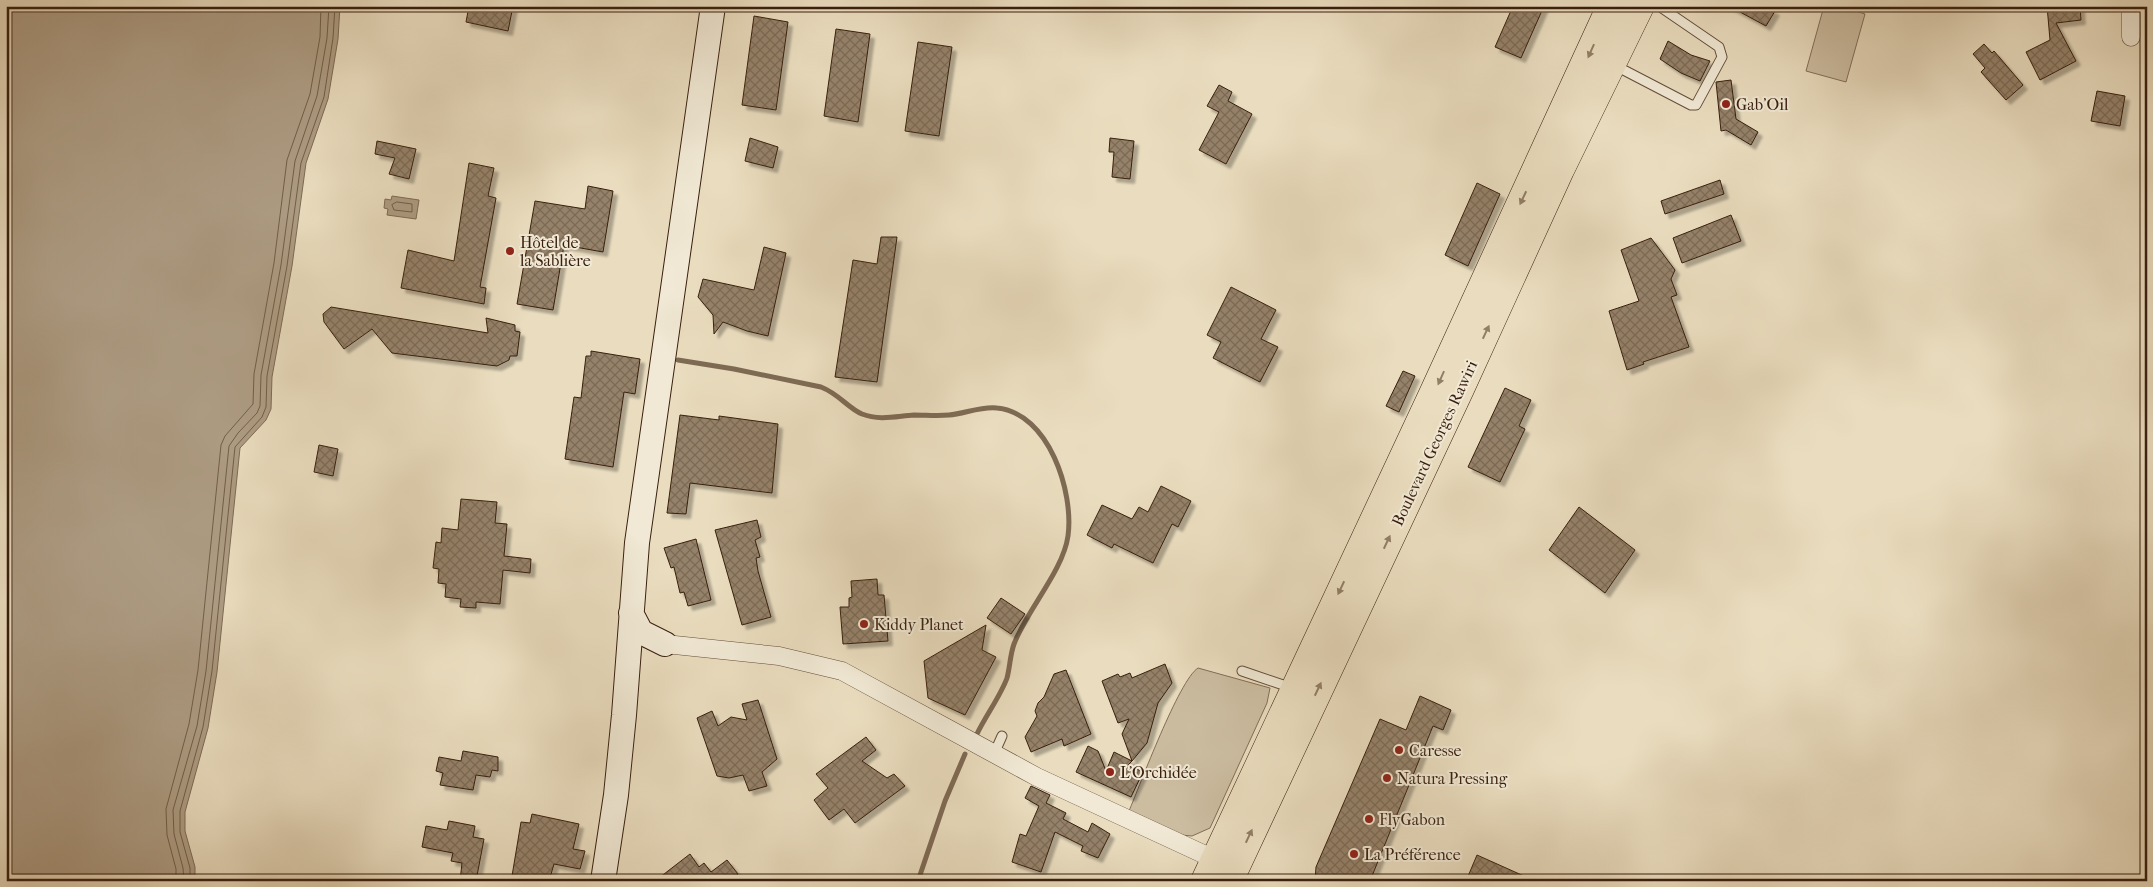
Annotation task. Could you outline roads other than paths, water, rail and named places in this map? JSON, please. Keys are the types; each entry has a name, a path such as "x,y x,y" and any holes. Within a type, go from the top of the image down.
{"main road":[{"path":"603,881 618,779 637,543 713,6"},
{"name":"Boulevard Georges Rawiri","path":"1216,874 1294,689 1433,394 1611,6"},
{"name":"Boulevard Georges Rawiri","path":"1216,874 1640,6"},
{"path":"631,613 641,632 665,644"},
{"path":"627,664 641,650 665,644"}],"street":[{"path":"2131,6 2131,37"},
{"path":"665,644 779,656 842,671 1216,874"}],"lane":[{"path":"1611,64 1696,105 1722,57 1722,52 1719,47 1658,6"},
{"path":"1242,671 1294,689"},
{"path":"994,754 1002,736"}],"water":[{"path":"6,6 340,6 338,39 328,99 306,163 292,266 272,377 271,409 266,420 240,448 217,672 208,728 185,812 185,831 195,867 195,881 6,881"},
{"path":"392,196 419,200 416,219 387,215 388,209 384,208 385,199 391,200"}],"waterway":[{"path":"678,360 734,369 821,387 833,393 862,414 875,417 949,415 985,408 997,408 1015,413 1031,424 1044,439 1062,477 1067,498 1068,536 1059,563 1014,644 1004,685 977,734"},
{"path":"918,881 945,801 965,754"}],"place":[{"name":"Gab'Oil","path":"1726,104"},
{"name":"Hôtel de la Sablière","path":"510,251"},
{"name":"Kiddy Planet","path":"864,624"},
{"name":"Caresse","path":"1399,750"},
{"name":"L'Orchidée","path":"1110,772"},
{"name":"Natura Pressing","path":"1387,778"},
{"name":"FlyGabon","path":"1369,819"},
{"name":"La Préférence","path":"1354,854"}]}
